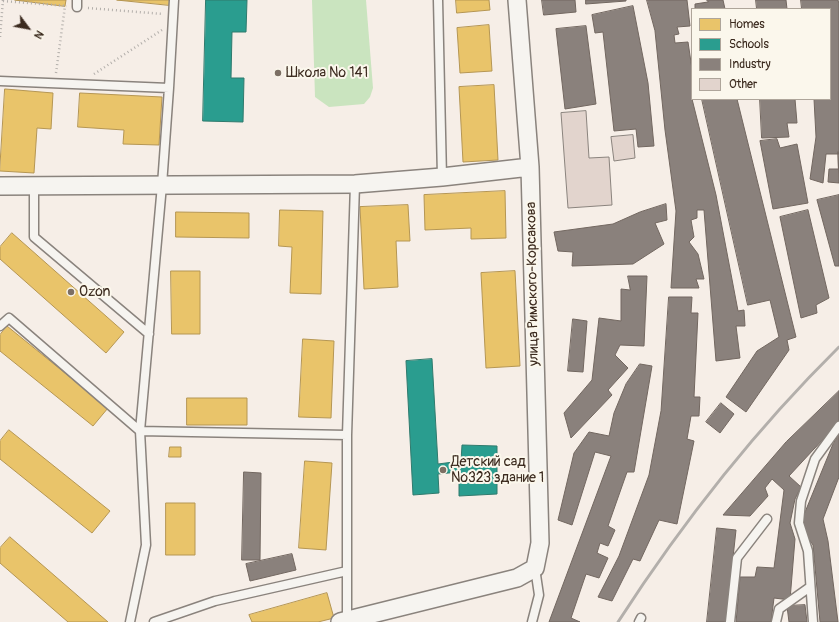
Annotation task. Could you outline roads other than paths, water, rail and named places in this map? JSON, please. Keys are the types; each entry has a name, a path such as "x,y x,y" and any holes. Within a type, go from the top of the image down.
{"street":[{"name":"улица Римского-Корсакова","path":"517,0 530,167 540,543 535,568"},
{"path":"0,186 355,184 442,177 530,167"},
{"path":"344,621 517,578 535,568"}],"lane":[{"path":"130,622 146,545 140,431 162,185 174,0"},
{"path":"438,0 442,177"},
{"path":"0,81 169,88"},
{"path":"344,621 347,571 347,435 355,184"},
{"path":"34,186 34,237 149,334"},
{"path":"0,326 9,318 140,431 347,435"},
{"path":"813,622 808,551 799,523 801,500 814,459 839,426"},
{"path":"730,622 737,558 767,519"},
{"path":"532,622 539,595 535,568"},
{"path":"154,622 215,601 347,571"},
{"path":"776,622 779,609 810,587"}],"railway":[{"path":"618,622 642,585 721,478 778,411 839,347"}],"place":[{"name":"Школа № 141","path":"278,73"},
{"name":"Ozon","path":"71,292"},
{"name":"Детский сад №323 здание 1","path":"443,470"}]}
